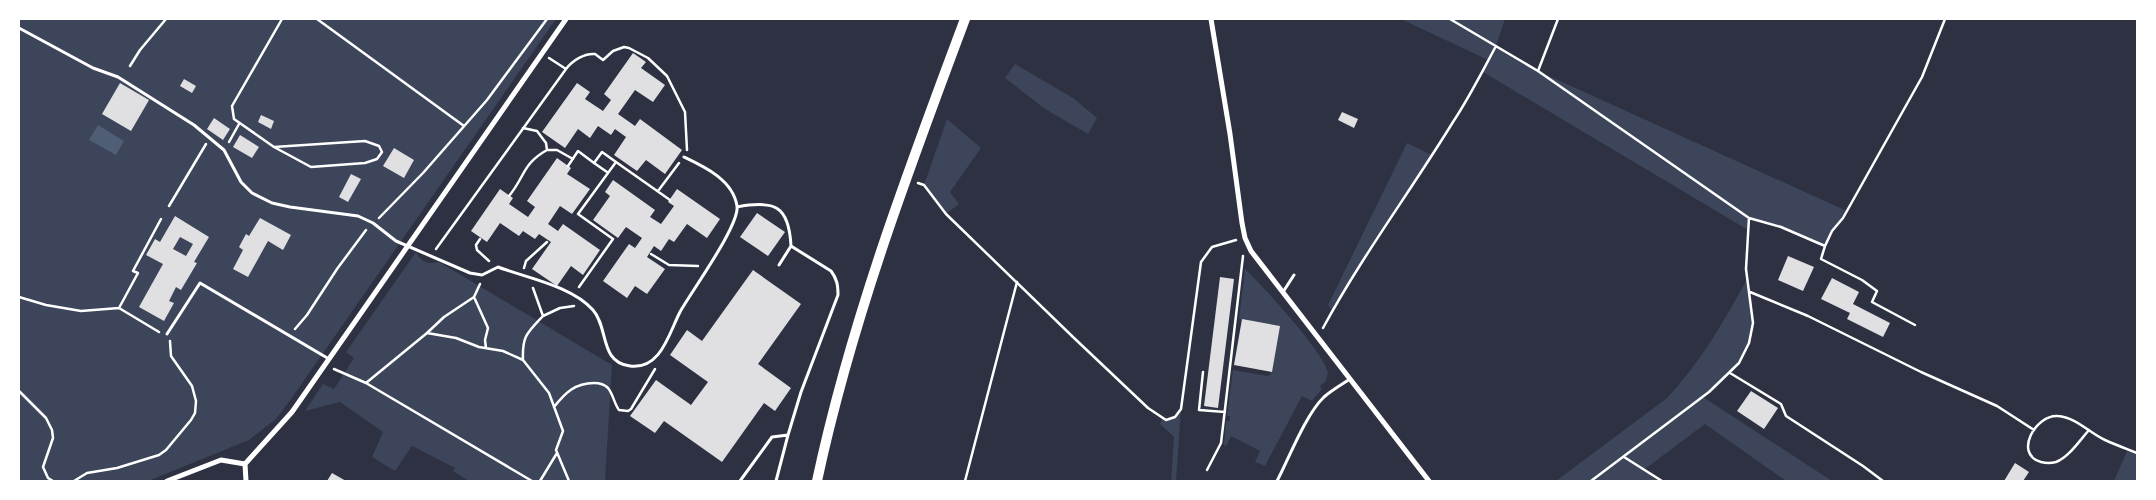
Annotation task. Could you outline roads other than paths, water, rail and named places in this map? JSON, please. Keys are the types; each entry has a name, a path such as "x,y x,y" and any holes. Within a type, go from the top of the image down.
{"main road":[{"path":"817,481 843,372 905,178 966,19"}],"street":[{"path":"246,481 245,464 292,412 326,365 407,244 566,19"},
{"path":"1210,19 1230,134 1245,238 1251,251 1429,481"},
{"path":"167,481 221,460 245,464"}],"lane":[{"path":"19,28 93,68 118,77 135,86 210,136 224,150 241,182 247,189 272,203 358,216 373,223 396,241 407,244 470,273 482,275 498,267 574,295 586,304 599,318 606,346 612,358 629,366 642,365 654,360 667,340 679,314 732,227 737,207 730,191 720,178 703,166 684,157"},
{"path":"737,207 761,203 776,208 787,220 791,246 779,264"},
{"path":"776,481 801,392 838,295 835,276 831,271 791,246"},
{"path":"1283,293 1294,274"},
{"path":"167,334 200,283 329,360"},
{"path":"1277,481 1319,402 1350,380"},
{"path":"740,481 772,437 788,435"}]}
